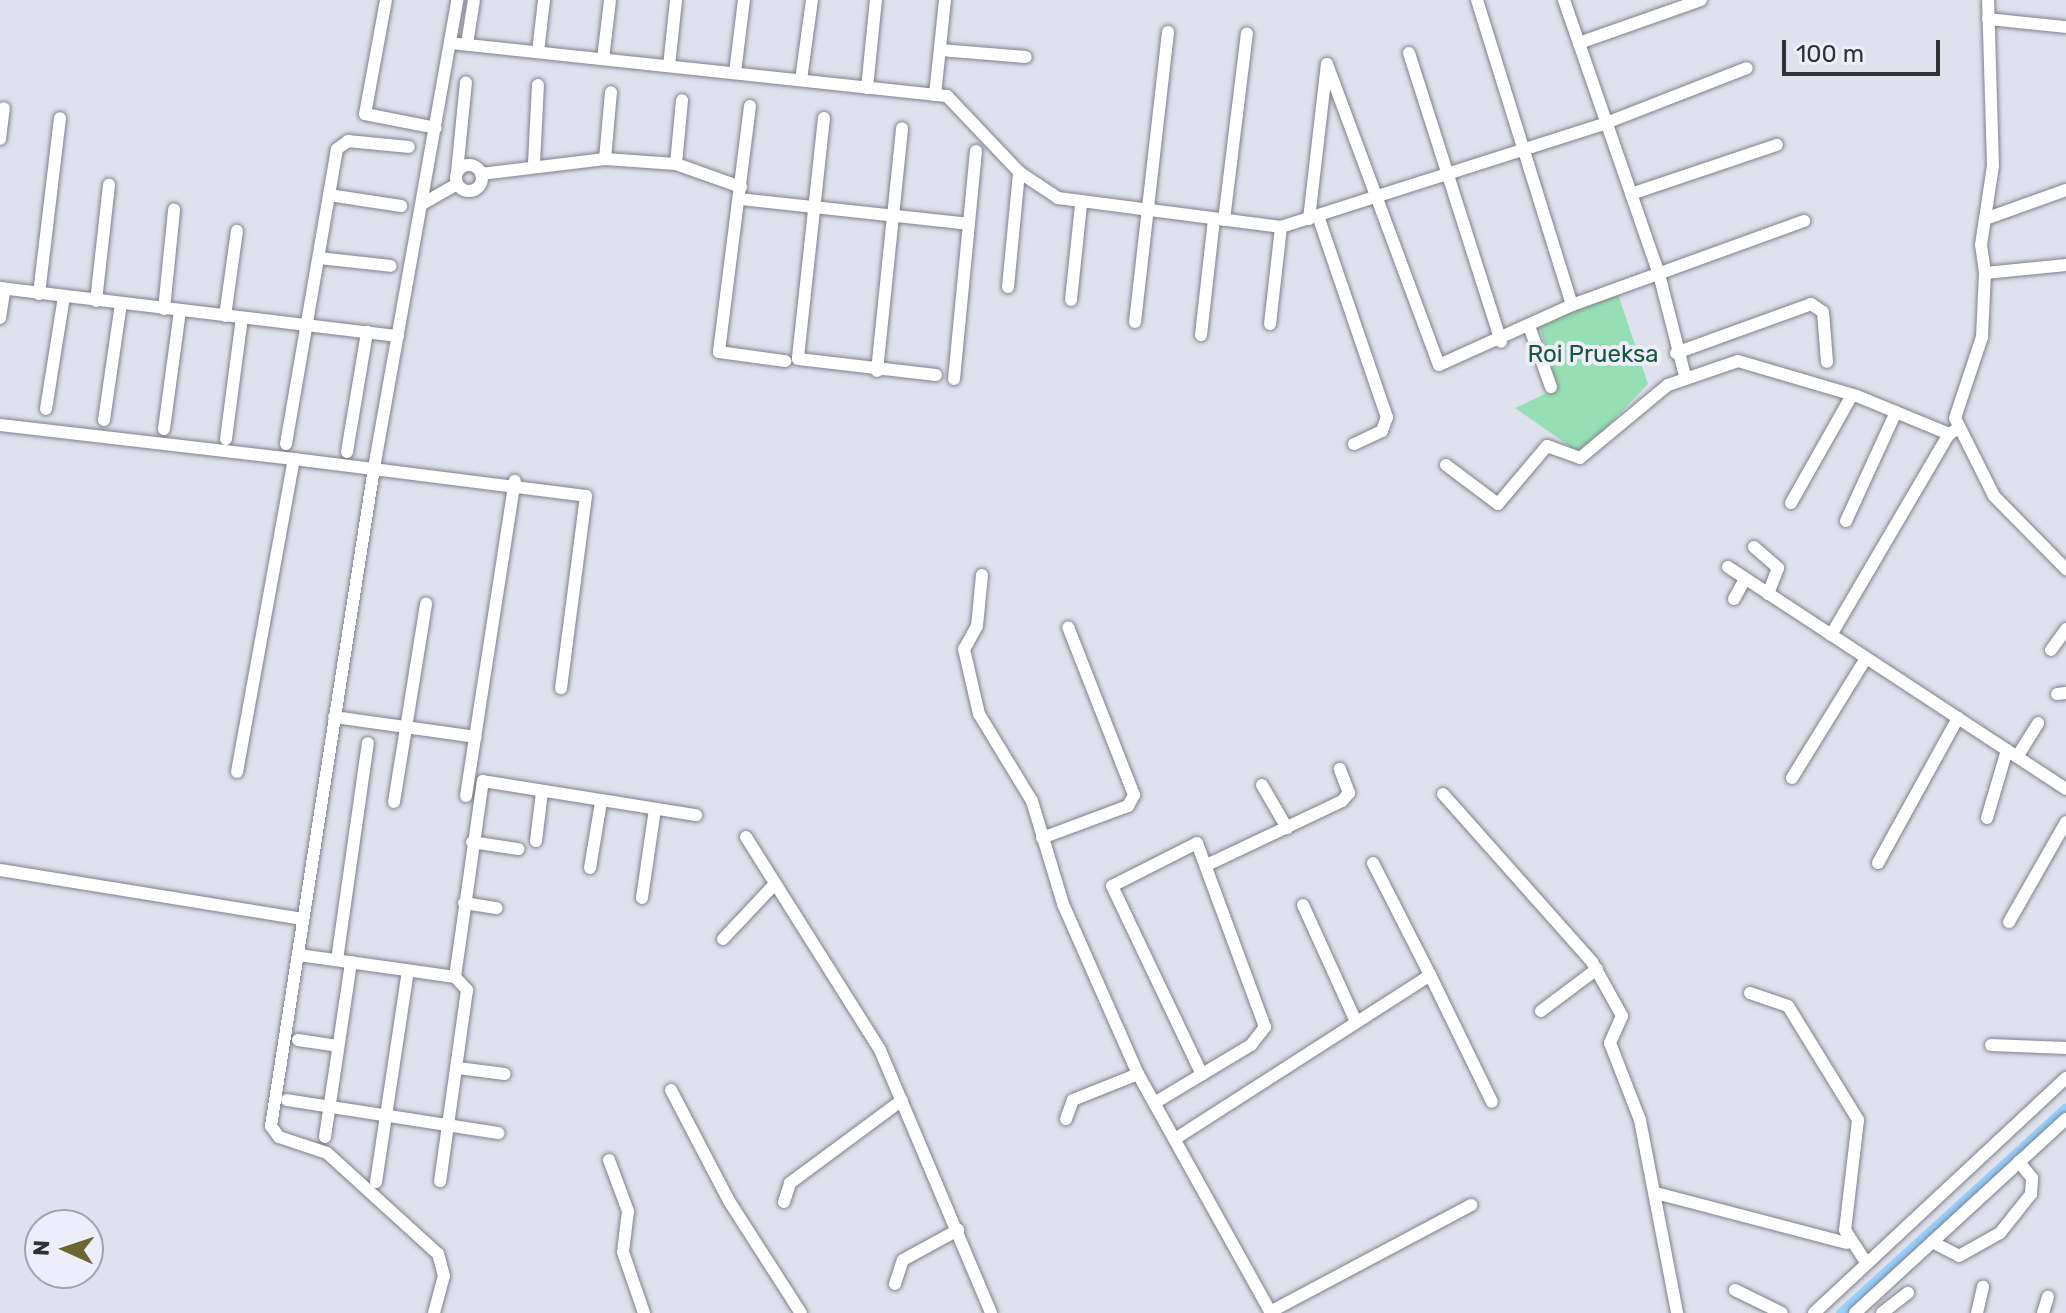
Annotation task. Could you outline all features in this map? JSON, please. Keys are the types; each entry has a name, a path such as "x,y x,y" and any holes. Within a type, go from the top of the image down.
{"street":[{"path":"386,0 365,114 436,128"},
{"path":"434,1313 444,1276 438,1254 327,1153 272,1130 374,468 457,0"},
{"path":"467,44 474,0"},
{"path":"538,52 544,0"},
{"path":"603,59 610,0"},
{"path":"669,66 676,0"},
{"path":"735,73 744,0"},
{"path":"801,80 812,0"},
{"path":"867,88 876,0"},
{"path":"935,95 945,0"},
{"path":"1477,0 1572,305"},
{"path":"1564,0 1659,274 1689,373"},
{"path":"1579,43 1701,0"},
{"path":"1831,635 1954,431 1955,407 1982,337 1985,219 1993,166 1988,0"},
{"path":"1988,19 2066,27"},
{"path":"1135,322 1168,32"},
{"path":"1201,335 1247,33"},
{"path":"450,43 950,97 1019,172 1081,205 1281,227 1606,123 1747,68"},
{"path":"940,50 1026,57"},
{"path":"1409,53 1445,174 1501,342"},
{"path":"1354,444 1382,431 1387,417 1313,217 1327,64 1439,365 1501,342 1572,305 1804,221"},
{"path":"457,178 466,82"},
{"path":"534,163 538,85"},
{"path":"605,159 611,92"},
{"path":"676,164 682,100"},
{"path":"750,106 719,352 785,361"},
{"path":"0,139 4,108"},
{"path":"39,294 60,118"},
{"path":"824,118 798,359 877,371 936,375"},
{"path":"877,371 902,128"},
{"path":"286,444 341,142 409,147"},
{"path":"1631,194 1777,145"},
{"path":"954,379 976,151"},
{"path":"422,204 457,178 468,164 481,174 534,163 605,159 676,164 740,193 816,207 969,224"},
{"path":"1008,287 1019,172"},
{"path":"457,178 472,191 481,174"},
{"path":"96,301 109,185"},
{"path":"1985,219 2066,190"},
{"path":"329,195 401,206"},
{"path":"1071,300 1081,205"},
{"path":"164,309 174,210"},
{"path":"1270,324 1281,227"},
{"path":"225,316 237,231"},
{"path":"319,258 391,266"},
{"path":"1985,273 2066,265"},
{"path":"0,318 2,288 398,336"},
{"path":"46,409 64,297"},
{"path":"104,420 121,304"},
{"path":"1679,347 1811,304 1823,312 1827,362"},
{"path":"164,429 180,311"},
{"path":"226,439 242,318"},
{"path":"1529,326 1551,387"},
{"path":"347,452 367,332"},
{"path":"1446,465 1498,504 1543,448 1557,445 1580,458 1689,373 1750,362 1954,431 1994,496 2064,562"},
{"path":"1791,503 1852,395"},
{"path":"1846,521 1896,412"},
{"path":"0,425 515,481 589,499 561,688"},
{"path":"237,772 294,459"},
{"path":"466,796 515,481"},
{"path":"1754,547 1778,568 1768,594"},
{"path":"1728,567 2066,789"},
{"path":"982,575 977,626 964,649 979,714 1032,801 1042,838 1138,1074 1178,1137 1270,1312 1471,1205"},
{"path":"1734,599 1745,579"},
{"path":"394,802 426,604"},
{"path":"1042,838 1128,806 1134,795 1068,627"},
{"path":"2051,650 2066,629"},
{"path":"1792,778 1866,658"},
{"path":"334,717 476,737"},
{"path":"1878,863 1958,718"},
{"path":"1987,818 2012,754 2038,723"},
{"path":"337,960 368,743"},
{"path":"1209,864 1348,797 1340,769"},
{"path":"440,1181 468,1001 455,977 483,781 696,815"},
{"path":"1262,785 1287,828"},
{"path":"536,841 542,792"},
{"path":"1443,794 1597,969 1622,1016 1610,1043 1640,1120 1677,1313"},
{"path":"590,868 601,802"},
{"path":"642,898 655,809"},
{"path":"2009,922 2066,822"},
{"path":"746,837 773,886 865,1021 902,1100 991,1313"},
{"path":"472,842 518,849"},
{"path":"1156,1102 1202,1075 1259,1039 1266,1018 1209,864 1197,843 1112,886 1202,1075"},
{"path":"1373,863 1492,1102"},
{"path":"0,870 303,919"},
{"path":"723,939 773,886"},
{"path":"464,903 497,908"},
{"path":"1303,905 1356,1022"},
{"path":"299,955 455,977"},
{"path":"325,1137 351,962"},
{"path":"1541,1011 1597,969"},
{"path":"376,1182 408,971"},
{"path":"1178,1137 1430,975"},
{"path":"1750,993 1788,1006 1858,1120 1847,1243"},
{"path":"298,1040 338,1046"},
{"path":"1991,1045 2066,1048"},
{"path":"458,1068 505,1074"},
{"path":"1066,1119 1073,1100 1138,1074"},
{"path":"1814,1313 2066,1078"},
{"path":"671,1090 729,1201 801,1313"},
{"path":"287,1100 498,1133"},
{"path":"784,1202 790,1183 902,1100"},
{"path":"1855,1313 2066,1119"},
{"path":"609,1160 628,1211 626,1265 644,1313"},
{"path":"1932,1242 1959,1256 2000,1233 2031,1194 2032,1178 2019,1162"},
{"path":"1656,1193 1847,1243 1867,1264"},
{"path":"895,1284 903,1260 958,1230"},
{"path":"1977,1313 1983,1287"},
{"path":"1735,1290 1782,1313"},
{"path":"1882,1313 1908,1293"},
{"path":"2043,1313 2048,1297"}],"green space":[{"name":"Roi Prueksa","path":"1618,294 1648,384 1581,454 1515,408 1558,388 1539,325"}],"waterway":[{"path":"1841,1313 2066,1108"}]}
